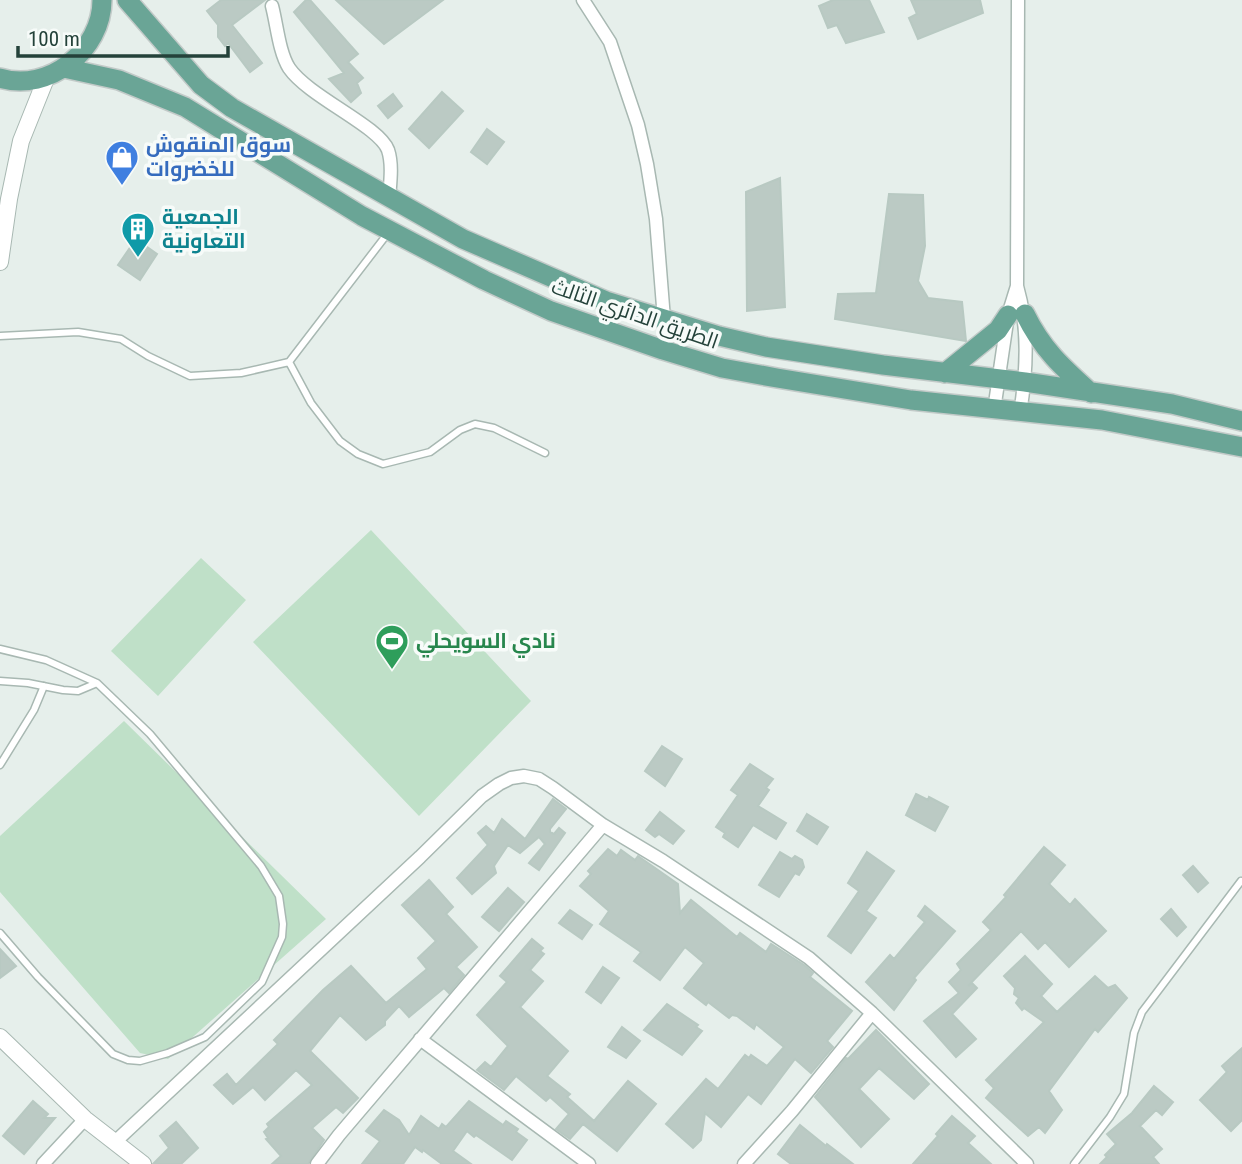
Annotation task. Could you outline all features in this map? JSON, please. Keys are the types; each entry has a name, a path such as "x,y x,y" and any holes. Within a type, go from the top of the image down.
{"main road":[{"path":"56,72 86,48 99,21 102,0"},
{"name":"الطريق الدائري الثالث","path":"127,0 186,69 211,93 232,108 463,239 606,301 719,336 766,347 1172,404 1242,421"},
{"name":"الطريق الدائري الثالث","path":"0,78 26,81 56,72 119,80 184,107 362,216 484,280 551,311 722,368 911,400 1102,420 1242,447"},
{"path":"944,373 1016,314 1054,360 1092,394"}],"street":[{"path":"583,0 610,42 648,164 656,219 664,319"},
{"path":"1018,0 1016,314 1025,382 1020,413"},
{"path":"272,6 287,65 299,80 376,136 387,149 390,167 389,199"},
{"path":"0,262 21,141 56,72"},
{"path":"994,410 1016,314"},
{"path":"116,1141 420,857 465,811 499,784 524,776 539,779 603,825 663,861 809,958 872,1013 1027,1164"},
{"path":"317,1164 603,825"},
{"path":"744,1164 792,1111 872,1013"},
{"path":"0,1037 85,1119 143,1164"},
{"path":"420,1039 589,1164"},
{"path":"43,1164 85,1119"}],"lane":[{"path":"0,336 78,332 121,339 148,356 190,376 241,373 289,362 390,230"},
{"path":"289,362 311,403 340,440 358,454 383,464 430,452 460,430 475,424 494,428 544,453"},
{"path":"0,649 46,660 97,683 150,734 261,866 279,896 283,924 282,937 262,982 221,1023 205,1037 168,1053 140,1061 113,1054 38,977 0,933"},
{"path":"0,681 78,691 97,683"},
{"path":"0,765 34,710 44,687"},
{"path":"1074,1164 1124,1094 1134,1033 1142,1012 1241,881"}],"green space":[{"name":"نادي السويحلي","path":"371,530 531,701 419,816 253,642"},
{"path":"201,558 246,600 158,696 111,651"},
{"path":"124,721 326,919 168,1059 140,1053 0,892 0,836"}],"building":[{"path":"221,0 265,0 232,25 262,63 250,72 228,43 225,46 218,37 218,25 207,11"},
{"path":"306,0 310,0 358,54 348,62 363,78 357,83 361,93 351,102 329,79 344,73 294,12"},
{"path":"336,0 443,0 384,44"},
{"path":"833,0 869,0 884,32 846,43 837,25 828,28 819,6"},
{"path":"911,0 980,0 983,13 918,39 909,18 917,14"},
{"path":"442,92 463,111 429,148 409,129"},
{"path":"393,94 402,106 388,118 378,106"},
{"path":"487,129 504,142 487,164 471,152"},
{"path":"780,178 785,307 747,311 746,192"},
{"path":"889,194 923,195 925,246 918,281 928,298 962,302 966,341 835,319 838,294 876,293"},
{"name":"الجمعية التعاونية","path":"136,239 157,254 140,280 118,265"},
{"path":"662,746 682,759 665,786 645,771"},
{"path":"750,764 773,779 758,806 786,823 776,839 753,825 738,847 723,837 725,833 716,827 738,795 731,790"},
{"path":"916,794 928,800 929,797 948,807 935,831 906,815"},
{"path":"553,799 566,809 550,832 554,834 559,828 565,833 539,870 529,863 545,844 539,837 520,853 508,845 494,866 496,873 472,894 457,878 488,845 478,833 486,826 494,833 502,819 525,839"},
{"path":"660,812 684,831 673,844 659,834 655,837 646,830"},
{"path":"807,814 828,827 817,844 797,831"},
{"path":"1044,847 1065,865 1049,884 1070,905 1075,899 1106,931 1069,967 1045,942 1038,949 1021,931 968,986 972,983 977,988 952,1014 976,1039 956,1057 924,1021 959,993 949,982 961,970 957,964 991,930 983,922"},
{"path":"608,849 617,856 621,850 635,860 638,856 678,884 680,913 691,900 737,937 740,933 766,952 771,944 804,965 813,973 810,977 852,1011 827,1041 833,1047 811,1073 795,1059 761,1104 748,1094 721,1127 705,1113 701,1140 693,1148 666,1124 706,1079 718,1089 745,1055 749,1058 751,1055 767,1066 784,1047 756,1024 754,1029 737,1016 732,1015 729,1018 684,988 704,963 685,947 660,980 634,961 641,952 600,924 609,911 580,886 591,874 588,871"},
{"path":"780,852 792,859 795,856 802,860 804,867 799,875 795,873 779,897 759,885"},
{"path":"867,852 894,871 866,911 876,918 851,953 828,936 859,891 848,883"},
{"path":"1193,866 1208,883 1198,892 1183,875"},
{"path":"429,880 453,907 446,914 477,947 456,967 464,975 449,993 444,988 409,1017 399,1006 385,1021 385,1025 366,1040 340,1015 310,1051 358,1098 343,1113 336,1107 312,1128 324,1140 308,1164 272,1164 281,1156 266,1139 268,1138 264,1132 269,1127 267,1124 312,1085 296,1070 265,1100 253,1087 233,1104 214,1085 227,1074 236,1085 278,1044 274,1040 351,966 386,1003 427,969 418,958 436,941 402,905"},
{"path":"508,888 524,902 499,931 482,917"},
{"path":"925,906 955,931 914,978 916,980 894,1010 866,982 890,955 894,959 925,922 918,916"},
{"path":"1171,909 1186,927 1177,936 1161,919"},
{"path":"570,910 592,925 582,939 559,923"},
{"path":"532,939 543,948 540,951 544,954 530,970 543,981 520,1007 568,1051 547,1076 570,1094 567,1097 594,1121 628,1081 656,1104 617,1151 583,1124 570,1139 556,1129 569,1114 550,1097 546,1101 516,1076 504,1090 477,1070 485,1062 491,1067 508,1046 477,1015 507,982 500,976"},
{"path":"0,949 16,966 0,978"},
{"path":"1025,956 1052,984 1041,996 1057,1012 1095,976 1108,988 1115,985 1127,998 1098,1032 1095,1029 1049,1091 1062,1110 1045,1133 1039,1127 1028,1136 986,1098 994,1088 986,1080 1044,1022 1024,1008 1022,1010 1016,1003 1019,998 1014,994 1015,988 1004,976"},
{"path":"603,967 619,978 601,1003 586,992"},
{"path":"667,1004 698,1025 696,1027 702,1031 682,1055 644,1030"},
{"path":"622,1027 640,1041 626,1058 608,1047"},
{"path":"876,1030 929,1084 914,1099 879,1068 859,1089 889,1119 861,1147 815,1097 846,1058"},
{"path":"1242,1048 1242,1120 1231,1131 1200,1100 1227,1072 1222,1066"},
{"path":"1154,1086 1173,1102 1162,1115 1156,1110 1140,1126 1162,1149 1153,1157 1159,1164 1100,1164 1116,1144 1107,1134 1132,1113"},
{"path":"33,1101 48,1114 44,1118 55,1118 24,1154 3,1136"},
{"path":"469,1101 503,1125 506,1121 518,1129 516,1132 527,1140 512,1160 467,1131 453,1151 471,1164 442,1164 415,1147 403,1164 362,1164 380,1141 366,1131 384,1110 399,1120 409,1135 421,1116 439,1129 442,1124 446,1127"},
{"path":"952,1116 975,1136 968,1143 991,1164 913,1164 938,1136 936,1134"},
{"path":"176,1122 198,1148 181,1164 153,1164 169,1148 160,1136"},
{"path":"800,1125 853,1164 791,1164 778,1154"}],"place":[{"name":"سوق المنقوش للخضروات","path":"122,187"},
{"name":"الجمعية التعاونية","path":"138,259"},
{"name":"نادي السويحلي","path":"392,671"}]}
